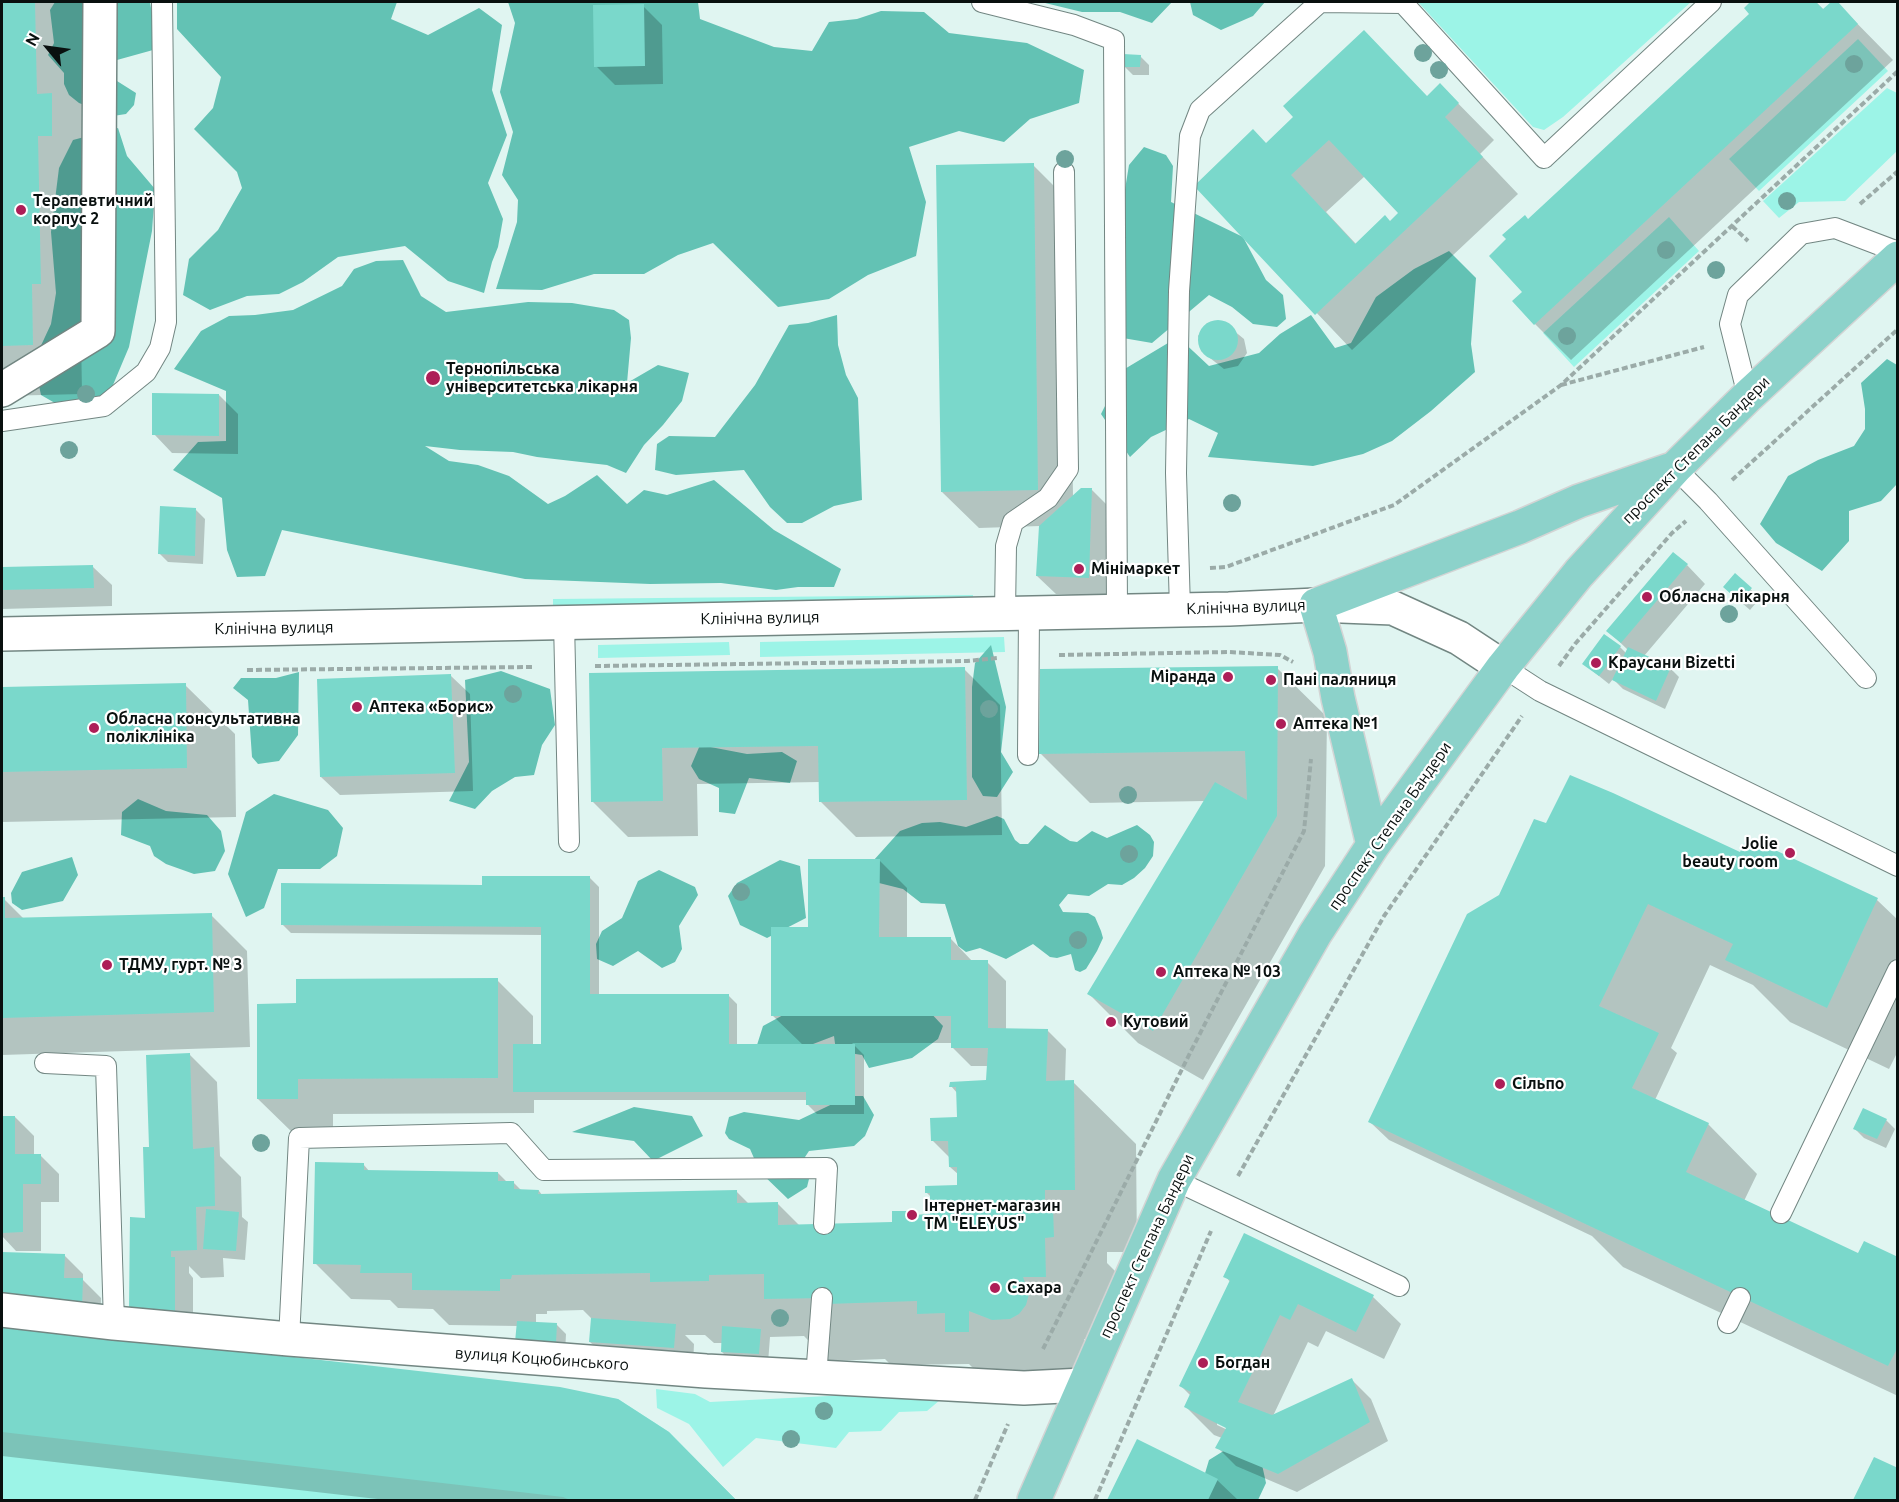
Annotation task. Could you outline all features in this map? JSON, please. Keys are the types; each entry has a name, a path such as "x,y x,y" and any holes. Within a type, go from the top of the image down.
{"main road":[{"name":"проспект Степана Бандери","path":"1035,1500 1174,1180 1315,934 1374,844 1503,667 1579,573 1675,468 1748,396 1898,258"},
{"path":"1374,844 1338,698 1330,652 1316,604 1520,527 1579,501 1675,468"}],"street":[{"path":"2,390 98,331 100,2"},
{"name":"Клінічна вулиця","path":"2,634 1229,609 1316,604 1393,608 1459,638 1503,667"},
{"name":"вулиця Коцюбинського","path":"2,1310 289,1339 706,1371 1024,1388 1083,1385"}],"lane":[{"path":"2,421 104,406 146,372 160,348 166,322 162,2"},
{"path":"982,2 1074,26 1114,40 1117,610"},
{"path":"1180,609 1176,472 1179,291 1190,136 1200,110 1320,2 1403,3 1544,158 1711,2"},
{"path":"1028,755 1030,656 1017,612 1006,546 1013,522 1048,498 1068,469 1064,172"},
{"path":"1748,396 1730,324 1738,295 1793,241 1801,234 1835,228 1898,252"},
{"path":"1675,468 1708,501 1866,678"},
{"path":"564,622 569,842"},
{"path":"1503,667 1540,691 1898,866"},
{"path":"1781,1213 1898,970"},
{"path":"45,1063 106,1065 114,1323"},
{"path":"289,1339 299,1138 511,1133 544,1170 827,1168 824,1224"},
{"path":"1174,1180 1399,1286"},
{"path":"816,1377 822,1298"},
{"path":"1728,1323 1740,1298"}],"path":[{"path":"1226,567 1395,504 1561,385 1898,71"},
{"path":"1853,211 1898,171"},
{"path":"1561,385 1711,345"},
{"path":"1095,1500 1224,1202 1384,916 1501,743 1575,644"},
{"path":"243,670 967,661 1030,656 1229,652 1280,655 1296,664"},
{"path":"975,1500 1024,1388 1191,1051 1304,831 1312,756"}],"green space":[{"path":"55,2 150,2 156,38 153,50 117,60 110,71 117,81 136,93 134,105 126,114 113,116 79,103 69,95 64,84 64,73 48,55 54,43 50,10"},
{"path":"177,2 397,2 391,19 428,35 479,8 502,25 492,90 507,135 488,183 503,219 498,247 484,293 448,281 405,246 338,257 303,282 279,294 247,296 210,310 183,295 189,259 218,230 242,188 237,172 194,129 213,108 221,77 177,29"},
{"path":"508,2 698,2 700,19 774,47 812,51 829,22 857,19 881,11 924,12 949,33 1027,43 1084,70 1079,103 1030,119 1004,142 959,131 909,147 926,202 916,256 868,275 829,299 778,307 713,243 678,255 644,274 594,274 542,290 496,289 517,222 518,200 502,175 513,132 500,92 515,23"},
{"path":"1041,2 1172,2 1152,23 1120,12 1082,12"},
{"path":"1190,2 1265,2 1253,16 1221,30 1193,15"},
{"path":"1418,2 1691,2 1563,117 1544,130 1533,127"},
{"path":"1858,39 1888,71 1759,191 1729,159"},
{"path":"1887,88 1897,93 1897,151 1845,201 1799,202 1779,218 1763,201"},
{"path":"118,128 127,156 155,189 152,231 129,347 113,385 93,403 67,410 41,395 35,367 38,352 51,324 56,293 51,232 59,168 73,140"},
{"path":"1144,147 1166,155 1173,166 1171,202 1243,237 1266,280 1283,295 1286,319 1277,327 1253,324 1232,307 1209,295 1152,343 1117,337 1117,238 1129,165"},
{"path":"1669,217 1699,251 1574,367 1543,333"},
{"path":"1449,251 1476,278 1471,344 1475,372 1431,411 1392,441 1363,454 1313,466 1208,457 1218,433 1189,419 1151,437 1130,457 1101,414 1123,370 1178,337 1209,366 1259,353 1280,334 1311,315 1335,348 1351,343 1376,297 1414,269"},
{"path":"403,260 421,296 446,312 528,302 572,303 614,310 629,320 631,338 627,383 658,365 689,373 682,401 644,445 626,473 607,465 513,452 425,446 449,461 478,465 509,476 548,504 597,475 627,504 644,490 667,495 714,480 774,530 841,569 834,587 798,587 776,590 721,583 650,584 525,579 282,530 265,576 237,577 227,550 222,498 173,470 198,442 226,441 226,391 174,369 201,331 229,316 293,310 342,286 354,269 376,261"},
{"path":"837,315 838,345 846,375 858,398 862,500 834,506 802,523 787,523 770,507 744,470 676,475 655,470 657,444 669,436 715,437 755,385 789,325 808,323"},
{"path":"1887,359 1897,365 1897,484 1881,501 1849,511 1849,541 1822,571 1776,543 1760,524 1788,476 1818,460 1854,446 1865,429 1861,383"},
{"path":"973,595 973,603 553,607 553,599"},
{"path":"1004,637 1005,652 760,657 760,642"},
{"path":"729,642 730,655 598,658 598,645"},
{"path":"991,645 1006,707 1001,752 1013,772 997,797 983,796 972,777 972,687 975,663"},
{"path":"501,671 550,689 555,725 542,745 534,775 515,777 492,791 475,809 449,801 469,762 465,680"},
{"path":"299,672 298,735 279,761 258,764 252,757 248,700 233,688 241,678 276,678"},
{"path":"700,745 747,754 782,752 797,761 790,783 749,778 735,814 719,812 719,788 699,779 691,766"},
{"path":"274,794 328,810 343,828 337,856 320,869 278,869 264,908 246,917 228,874 246,812"},
{"path":"138,799 166,811 207,815 221,831 225,851 215,871 194,874 166,864 154,856 150,846 121,835 122,812"},
{"path":"997,816 1004,819 1015,840 1020,844 1028,844 1045,825 1070,841 1077,842 1092,831 1107,838 1137,825 1150,835 1154,842 1153,856 1134,878 1122,885 1108,884 1089,896 1068,894 1059,905 1063,912 1088,913 1095,917 1101,931 1103,938 1086,969 1080,972 1075,970 1071,954 1057,958 1050,957 1033,944 1006,959 980,948 966,952 958,946 945,904 921,903 903,889 875,882 873,861 900,831 922,823 940,822 966,827"},
{"path":"72,857 78,875 63,901 22,910 12,903 11,893 22,872"},
{"path":"780,860 800,866 806,918 767,938 740,925 728,896 737,883"},
{"path":"659,870 695,887 698,895 679,926 682,949 675,962 662,968 638,951 613,966 597,959 596,944 602,931 622,918 638,881"},
{"path":"796,1008 927,1009 943,1026 938,1039 912,1058 869,1068 862,1055 836,1051 834,1036 787,1054 757,1045 763,1026"},
{"path":"849,1096 863,1096 874,1115 865,1136 854,1146 809,1151 805,1157 811,1171 807,1187 788,1199 760,1172 750,1149 729,1139 725,1133 729,1117 744,1112 799,1120"},
{"path":"634,1107 692,1116 703,1136 653,1161 634,1141 572,1132"},
{"path":"2,1324 618,1399 669,1432 736,1500 2,1500"},
{"path":"656,1389 695,1394 710,1402 947,1390 940,1400 927,1411 899,1412 881,1431 849,1432 836,1448 756,1438 723,1467 689,1424 657,1408"},
{"path":"1238,1442 1261,1460 1266,1483 1258,1500 1197,1500 1209,1460"}],"building":[{"name":"Терапевтичний корпус 2","path":"2,2 35,2 37,94 52,93 52,136 38,136 41,284 32,284 33,345 2,346"},
{"path":"1750,2 1816,2 1823,9 1831,2 1838,2 1858,24 1534,325 1512,301 1522,292 1489,256 1506,239 1502,235 1525,215 1528,219 1749,14 1744,8"},
{"path":"644,4 645,66 594,67 593,5"},
{"path":"1364,30 1427,96 1440,83 1459,103 1445,117 1483,157 1315,315 1194,186 1253,129 1266,143 1293,117 1283,106","holes":["1329,140 1398,213 1390,221 1385,215 1355,244 1291,175"]},
{"path":"1123,54 1141,55 1140,67 1122,67"},
{"path":"1034,163 1038,490 941,492 936,165"},
{"path":"1218,320 1226,321 1232,326 1237,332 1237,348 1232,354 1226,359 1218,360 1210,359 1204,354 1199,348 1198,340 1199,332 1204,326 1210,321"},
{"path":"152,393 219,394 219,436 152,435"},
{"path":"1081,488 1092,488 1089,578 1036,576 1039,526"},
{"path":"160,506 196,508 195,556 158,554"},
{"name":"Обласна лікарня","path":"1673,552 1688,564 1621,643 1606,631"},
{"path":"93,565 94,588 2,590 2,567"},
{"path":"1735,573 1752,588 1740,602 1723,587"},
{"path":"1604,634 1621,646 1610,661 1605,658 1610,662 1599,676 1582,664"},
{"path":"1628,647 1671,667 1656,701 1612,680"},
{"path":"1278,666 1277,816 1153,1031 1087,994 1215,782 1247,800 1245,751 1039,754 1040,669"},
{"path":"965,667 967,800 819,802 818,746 662,748 663,801 591,802 589,673"},
{"path":"451,674 455,773 320,777 317,679"},
{"name":"Обласна консультативна поліклініка","path":"186,683 187,768 2,772 2,687"},
{"path":"1570,775 1740,852 1747,837 1878,898 1827,1008 1725,960 1733,944 1648,904 1599,1006 1659,1033 1632,1088 1709,1123 1686,1172 1858,1253 1864,1241 1898,1257 1898,1347 1888,1366 1368,1122 1467,914 1499,895 1534,819 1546,823"},
{"path":"808,859 880,859 879,937 951,937 951,960 988,960 988,1028 1048,1029 1046,1081 1074,1080 1075,1190 1045,1190 1045,1207 1053,1207 1054,1237 1045,1238 1046,1277 1023,1277 1029,1294 1026,1305 1019,1314 1010,1319 992,1320 969,1311 969,1332 945,1332 945,1313 917,1314 917,1301 827,1304 827,1298 764,1299 764,1274 709,1275 709,1281 650,1282 650,1273 512,1275 511,1279 500,1279 500,1291 412,1290 412,1273 360,1273 361,1265 313,1264 315,1162 364,1163 364,1170 498,1172 498,1181 514,1181 514,1189 539,1190 538,1194 737,1190 737,1203 778,1202 778,1225 892,1222 892,1211 912,1211 912,1215 930,1214 930,1193 925,1193 925,1186 957,1185 957,1167 949,1167 948,1141 931,1141 930,1118 957,1117 956,1087 949,1087 950,1082 986,1080 988,1048 951,1048 951,1016 771,1016 771,927 808,927"},
{"path":"482,876 590,876 590,994 729,994 729,1044 855,1044 855,1105 806,1105 806,1092 513,1092 513,1044 541,1044 541,927 281,925 281,883 482,885"},
{"name":"ТДМУ, гурт. № 3","path":"2,897 5,897 5,918 212,913 214,1012 2,1018"},
{"path":"498,978 498,1078 298,1079 298,1099 257,1099 257,1004 296,1003 296,979"},
{"path":"190,1053 193,1149 214,1147 215,1206 196,1207 197,1250 171,1251 171,1257 175,1257 175,1311 168,1310 167,1318 139,1318 139,1308 129,1308 130,1217 145,1218 143,1147 149,1147 146,1055"},
{"path":"1863,1108 1887,1119 1877,1139 1853,1129"},
{"path":"2,1116 15,1116 15,1154 41,1154 41,1184 23,1184 23,1232 2,1233"},
{"path":"206,1209 239,1212 236,1251 203,1249"},
{"path":"1244,1233 1374,1295 1356,1332 1298,1304 1290,1320 1280,1315 1238,1402 1272,1415 1352,1378 1370,1422 1278,1474 1215,1448 1226,1428 1184,1407 1191,1392 1179,1386 1230,1280 1223,1277"},
{"path":"2,1252 65,1254 64,1278 83,1278 82,1309 2,1307"},
{"path":"591,1318 676,1324 674,1348 589,1342"},
{"path":"517,1321 557,1323 556,1344 515,1342"},
{"path":"2,1324 560,1387 618,1399 669,1432 736,1500 570,1500 563,1497 2,1432"},
{"path":"722,1326 761,1329 759,1354 721,1352"},
{"path":"1137,1439 1218,1479 1208,1500 1107,1500"},
{"path":"1874,1457 1898,1468 1898,1500 1853,1500"}],"place":[{"name":"Терапевтичний корпус 2","path":"21,210"},
{"name":"Тернопільська університетська лікарня","path":"433,378"},
{"name":"Мінімаркет","path":"1079,569"},
{"name":"Обласна лікарня","path":"1647,597"},
{"name":"Краусани Bizetti","path":"1596,663"},
{"name":"Міранда","path":"1228,677"},
{"name":"Пані паляниця","path":"1271,680"},
{"name":"Аптека «Борис»","path":"357,707"},
{"name":"Аптека №1","path":"1281,724"},
{"name":"Обласна консультативна поліклініка","path":"94,728"},
{"name":"Jolie beauty room","path":"1790,853"},
{"name":"ТДМУ, гурт. № 3","path":"107,965"},
{"name":"Аптека № 103","path":"1161,972"},
{"name":"Кутовий","path":"1111,1022"},
{"name":"Сільпо","path":"1500,1084"},
{"name":"Інтернет-магазин ТМ \"ELEYUS\"","path":"912,1215"},
{"name":"Сахара","path":"995,1288"},
{"name":"Богдан","path":"1203,1363"}]}
